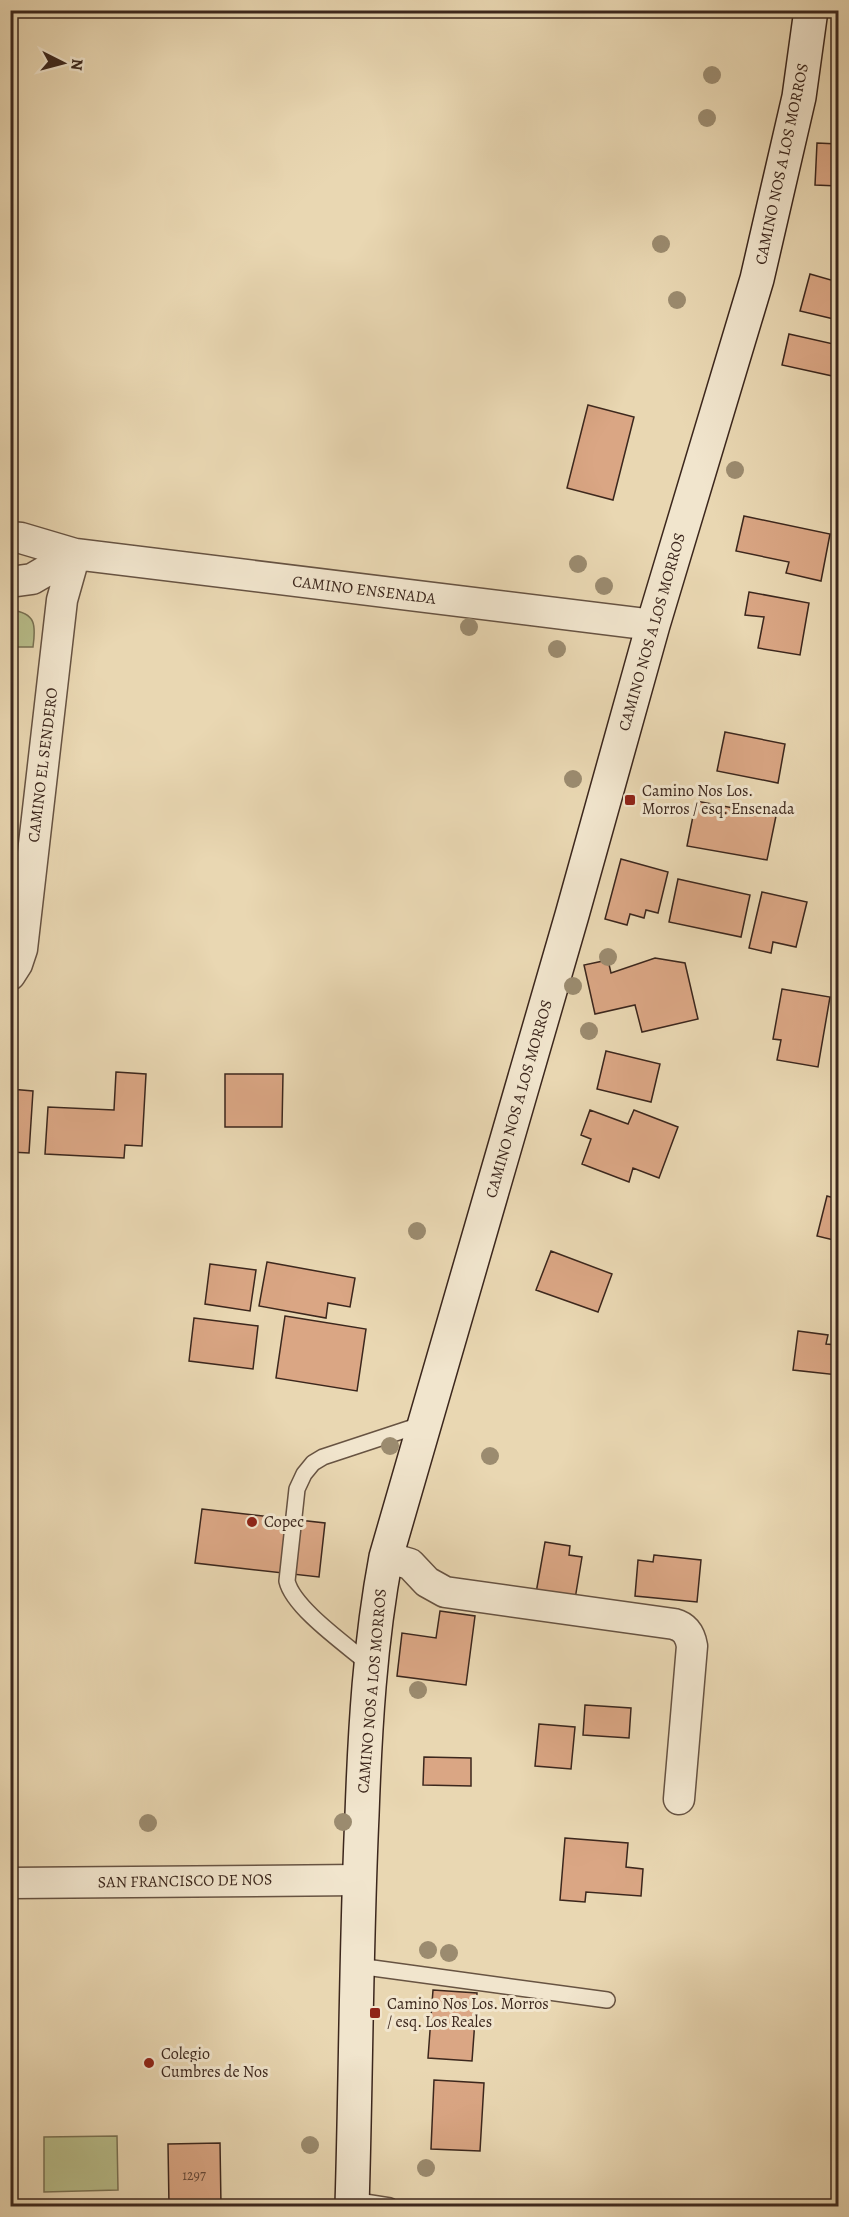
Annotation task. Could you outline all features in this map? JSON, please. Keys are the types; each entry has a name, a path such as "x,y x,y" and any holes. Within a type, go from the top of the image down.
{"main road":[{"name":"CAMINO NOS A LOS MORROS","path":"352,2204 359,1880 370,1665 386,1557 572,915 653,625 757,279 799,97 811,10"}],"street":[{"name":"CAMINO ENSENADA","path":"10,537 21,538 75,554 653,625"},
{"path":"10,582 32,579 75,554"},
{"name":"CAMINO EL SENDERO","path":"10,975 22,949 62,600 75,554"},
{"path":"386,1557 410,1564 427,1582 445,1592 683,1627 688,1632 692,1646 679,1799"},
{"name":"SAN FRANCISCO DE NOS","path":"10,1883 359,1880"}],"lane":[{"path":"370,1665 314,1617 293,1596 288,1586 297,1489 304,1474 313,1463 323,1457 423,1424"},
{"path":"358,1966 608,2000"},
{"path":"352,2204 390,2206"}],"green space":[{"path":"11,610 30,617 34,626 33,647 11,647"},
{"path":"117,2136 118,2190 44,2192 44,2137"}],"building":[{"path":"817,143 838,144 838,186 815,185"},
{"path":"810,274 838,282 838,320 800,311"},
{"path":"789,334 838,345 837,377 782,365"},
{"path":"588,405 634,417 613,500 567,488"},
{"path":"744,516 830,534 821,581 786,573 789,562 736,551"},
{"path":"749,592 809,603 800,655 758,648 764,617 745,615"},
{"path":"725,732 785,744 778,783 717,771"},
{"path":"696,801 776,816 767,860 687,846"},
{"path":"621,859 668,872 658,913 646,910 644,918 630,914 627,925 605,919"},
{"path":"678,879 750,895 741,937 669,922"},
{"path":"762,892 807,902 796,947 773,942 771,953 749,948"},
{"path":"655,958 685,963 698,1019 642,1032 635,1005 595,1014 584,965 608,960 611,973"},
{"path":"782,989 830,997 818,1067 777,1060 781,1040 773,1039"},
{"path":"606,1051 660,1064 651,1102 597,1089"},
{"path":"116,1072 146,1074 142,1146 125,1145 124,1158 45,1154 48,1107 114,1110"},
{"path":"225,1074 283,1074 282,1127 225,1127"},
{"path":"10,1089 33,1091 29,1153 10,1152"},
{"path":"590,1110 628,1124 634,1110 678,1127 659,1178 633,1168 629,1182 582,1164 591,1139 581,1135"},
{"path":"827,1196 838,1199 838,1241 817,1236"},
{"path":"551,1251 612,1274 598,1312 536,1290"},
{"path":"267,1262 355,1278 350,1307 328,1303 326,1318 259,1306"},
{"path":"210,1264 256,1270 250,1311 205,1304"},
{"path":"285,1316 366,1329 357,1391 276,1378"},
{"path":"194,1318 258,1326 253,1369 189,1361"},
{"path":"798,1331 828,1335 826,1344 838,1345 838,1375 793,1370"},
{"path":"202,1509 325,1523 319,1577 195,1563"},
{"path":"545,1542 570,1546 569,1555 582,1557 575,1599 536,1593"},
{"path":"654,1555 701,1560 697,1602 635,1596 638,1560 653,1562"},
{"path":"440,1611 475,1616 466,1685 397,1676 402,1633 436,1638"},
{"path":"585,1705 631,1708 629,1738 583,1735"},
{"path":"539,1724 575,1727 571,1769 535,1766"},
{"path":"424,1757 471,1758 471,1786 423,1785"},
{"path":"565,1838 628,1843 626,1867 643,1869 641,1896 586,1892 585,1902 560,1900"},
{"path":"433,1990 477,1993 472,2061 428,2058"},
{"path":"434,2080 484,2083 480,2151 431,2149"},
{"path":"220,2143 221,2206 169,2206 168,2144"},
{"path":"632,2202 673,2206 631,2206"}],"place":[{"name":"Camino Nos Los. Morros / esq. Ensenada","path":"630,800"},
{"name":"Copec","path":"252,1522"},
{"name":"Camino Nos Los. Morros / esq. Los Reales","path":"375,2013"},
{"name":"Colegio Cumbres de Nos","path":"149,2063"}]}
